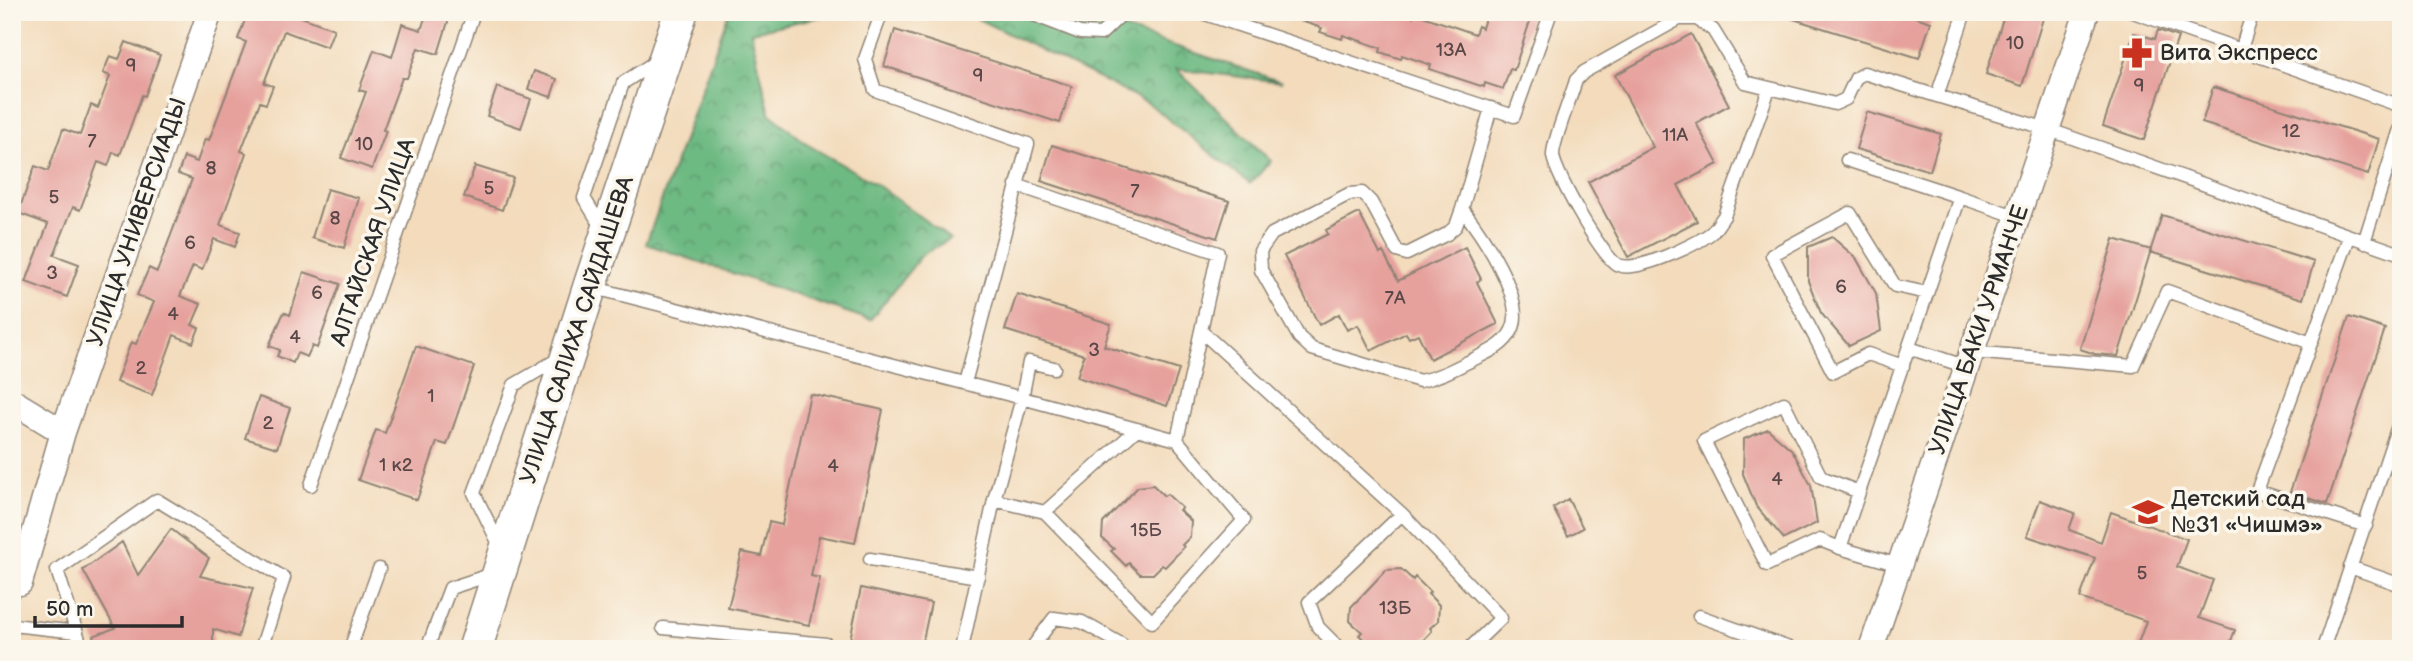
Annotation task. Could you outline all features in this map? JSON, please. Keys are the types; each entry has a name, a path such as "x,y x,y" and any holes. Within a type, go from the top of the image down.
{"street":[{"name":"УЛИЦА УНИВЕРСИАДЫ","path":"20,583 63,432 210,12"},
{"name":"УЛИЦА САЛИХА САЙДАШЕВА","path":"475,649 590,286 681,12"},
{"name":"УЛИЦА БАКИ УРМАНЧЕ","path":"1871,649 2087,12"},
{"path":"12,401 63,432"}],"lane":[{"name":"АЛТАЙСКАЯ УЛИЦА","path":"311,485 474,12"},
{"path":"882,12 864,59 875,90 1028,144 965,383"},
{"path":"1026,12 1080,33 1101,34 1124,12"},
{"path":"1199,12 1514,116 1551,12"},
{"path":"1937,96 1965,12"},
{"path":"2133,12 2401,106"},
{"path":"2241,49 2253,12"},
{"path":"1769,89 1724,216 1712,232 1677,251 1636,267 1618,265 1601,249 1557,170 1553,153 1577,79 1584,72 1679,19 1696,19 1713,30 1745,82 1835,104 1846,99 1856,78 1864,73 2048,129 2401,254"},
{"path":"1462,209 1479,231 1513,297 1516,317 1512,330 1498,347 1436,378 1420,381 1312,349 1299,337 1261,270 1260,251 1272,234 1349,194 1362,193 1371,202 1397,251 1407,254 1447,234 1455,226 1462,209 1491,108"},
{"path":"2364,242 2401,126"},
{"path":"1847,160 2018,217"},
{"path":"1016,186 1218,253 1177,440"},
{"path":"1840,548 1960,197"},
{"path":"1903,366 1868,354 1833,372 1772,256 1850,213 1895,286 1927,293"},
{"path":"2349,237 2257,491 2365,526"},
{"path":"590,286 1177,440 1244,520 1152,622 1045,512 995,500"},
{"path":"1909,348 1969,359 2133,366 2167,291 2311,344"},
{"path":"1201,331 1402,514 1501,618 1469,649"},
{"path":"427,649 450,588 502,564 474,493 514,385 569,352"},
{"path":"962,649 1029,362 1054,368"},
{"path":"1859,492 1821,477 1784,403 1704,441 1767,565 1820,540 1899,565"},
{"path":"2323,649 2401,417"},
{"path":"1045,512 1137,429"},
{"path":"82,649 57,570 157,500 284,578 261,649"},
{"path":"1340,649 1318,627 1309,602 1402,514"},
{"path":"870,559 978,577"},
{"path":"2350,567 2401,585"},
{"path":"351,649 379,569"},
{"path":"1699,616 1792,649"},
{"path":"1031,649 1054,618 1082,622 1121,643 1125,649"},
{"path":"12,625 77,632"},
{"path":"663,628 826,644 825,649"}],"green space":[{"path":"729,12 841,12 751,32 770,114 810,146 876,184 950,239 922,255 870,320 646,244"},
{"path":"964,12 1073,12 1282,82 1176,69 1271,161 1250,184 1148,103"}],"building":[{"path":"248,12 288,12 334,29 327,47 284,31 264,83 273,86 266,104 260,102 241,151 246,153 220,225 240,232 235,247 214,239 202,270 193,266 180,296 201,304 192,325 199,328 193,343 174,335 152,395 116,382 131,342 136,344 154,302 137,295 149,268 157,272 192,179 178,174 184,157 197,162 205,139 209,140 246,42 238,39"},
{"path":"427,12 451,12 438,54 418,48 407,78 402,78 372,169 341,158 366,92 359,90 374,50 392,57 402,24 421,30"},
{"path":"1284,12 1398,12 1413,17 1414,13 1475,34 1478,26 1482,28 1487,12 1533,12 1514,70 1510,69 1503,89 1485,83 1484,87 1429,69 1431,65 1402,55 1401,59 1380,52 1381,48 1343,35 1342,39 1320,32 1322,28 1283,15"},
{"path":"1785,12 1900,12 1931,22 1919,58 1784,16"},
{"path":"2005,12 2045,12 2022,86 1986,74"},
{"path":"895,30 1072,86 1060,123 884,66"},
{"path":"2158,30 2178,37 2144,140 2103,126 2134,33 2155,39"},
{"path":"1691,34 1729,105 1696,123 1718,164 1678,185 1697,221 1628,257 1588,182 1653,147 1615,75"},
{"path":"126,42 160,55 120,155 113,152 108,166 98,162 80,210 73,207 54,255 79,264 67,297 26,282 48,224 18,213 35,166 48,171 63,129 80,135 91,105 98,108 110,76 103,73 110,56 119,59"},
{"path":"534,71 557,79 551,97 528,89"},
{"path":"497,87 531,99 521,128 487,116"},
{"path":"2213,87 2379,139 2368,175 2202,123"},
{"path":"1867,112 1941,134 1930,171 1856,149"},
{"path":"1052,145 1229,201 1217,238 1041,181"},
{"path":"475,166 513,178 502,210 464,197"},
{"path":"327,189 359,198 344,248 312,238"},
{"path":"1359,213 1380,254 1383,252 1398,281 1465,247 1481,279 1477,282 1498,324 1430,359 1418,334 1409,338 1406,333 1371,351 1358,325 1347,330 1339,314 1319,325 1284,256 1328,234 1326,230"},
{"path":"2162,215 2314,262 2303,299 2150,252"},
{"path":"1832,237 1856,258 1876,293 1881,331 1849,346 1821,313 1808,281 1808,247"},
{"path":"2114,239 2151,250 2118,356 2095,354 2080,349"},
{"path":"304,272 340,284 317,348 312,346 307,357 297,353 293,363 277,356 280,350 269,346 284,312 290,315"},
{"path":"1017,294 1111,324 1104,346 1179,370 1167,406 1077,377 1084,355 1005,330"},
{"path":"2349,317 2385,329 2327,504 2290,492"},
{"path":"416,346 474,366 447,445 437,442 417,500 358,480 376,430 385,433"},
{"path":"810,394 883,410 855,543 819,536 811,576 820,578 809,625 728,608 742,552 761,556 769,522 782,525"},
{"path":"259,397 290,408 277,448 245,438"},
{"path":"1768,429 1792,450 1811,485 1817,523 1784,539 1756,506 1743,474 1744,439"},
{"path":"1153,485 1182,508 1179,510 1191,521 1190,537 1165,567 1162,565 1153,574 1140,574 1129,563 1126,566 1111,551 1114,549 1102,538 1103,523 1138,487"},
{"path":"1568,499 1583,528 1568,536 1553,508"},
{"path":"2040,500 2075,513 2069,530 2101,542 2111,512 2187,539 2177,567 2213,580 2199,618 2235,630 2228,649 2136,649 2146,621 2080,598 2095,558 2027,536"},
{"path":"171,529 209,558 200,576 253,588 238,637 213,629 213,649 98,649 93,636 115,628 83,570 122,542 138,575"},
{"path":"1401,569 1413,580 1415,577 1430,592 1428,594 1439,605 1438,621 1415,649 1374,649 1359,635 1362,632 1350,621 1351,607 1386,570"},
{"path":"861,588 931,603 921,649 848,649"}],"place":[{"name":"Вита Экспресс","path":"2137,53"},
{"name":"Детский сад №31 «Чишмэ»","path":"2148,512"}]}
